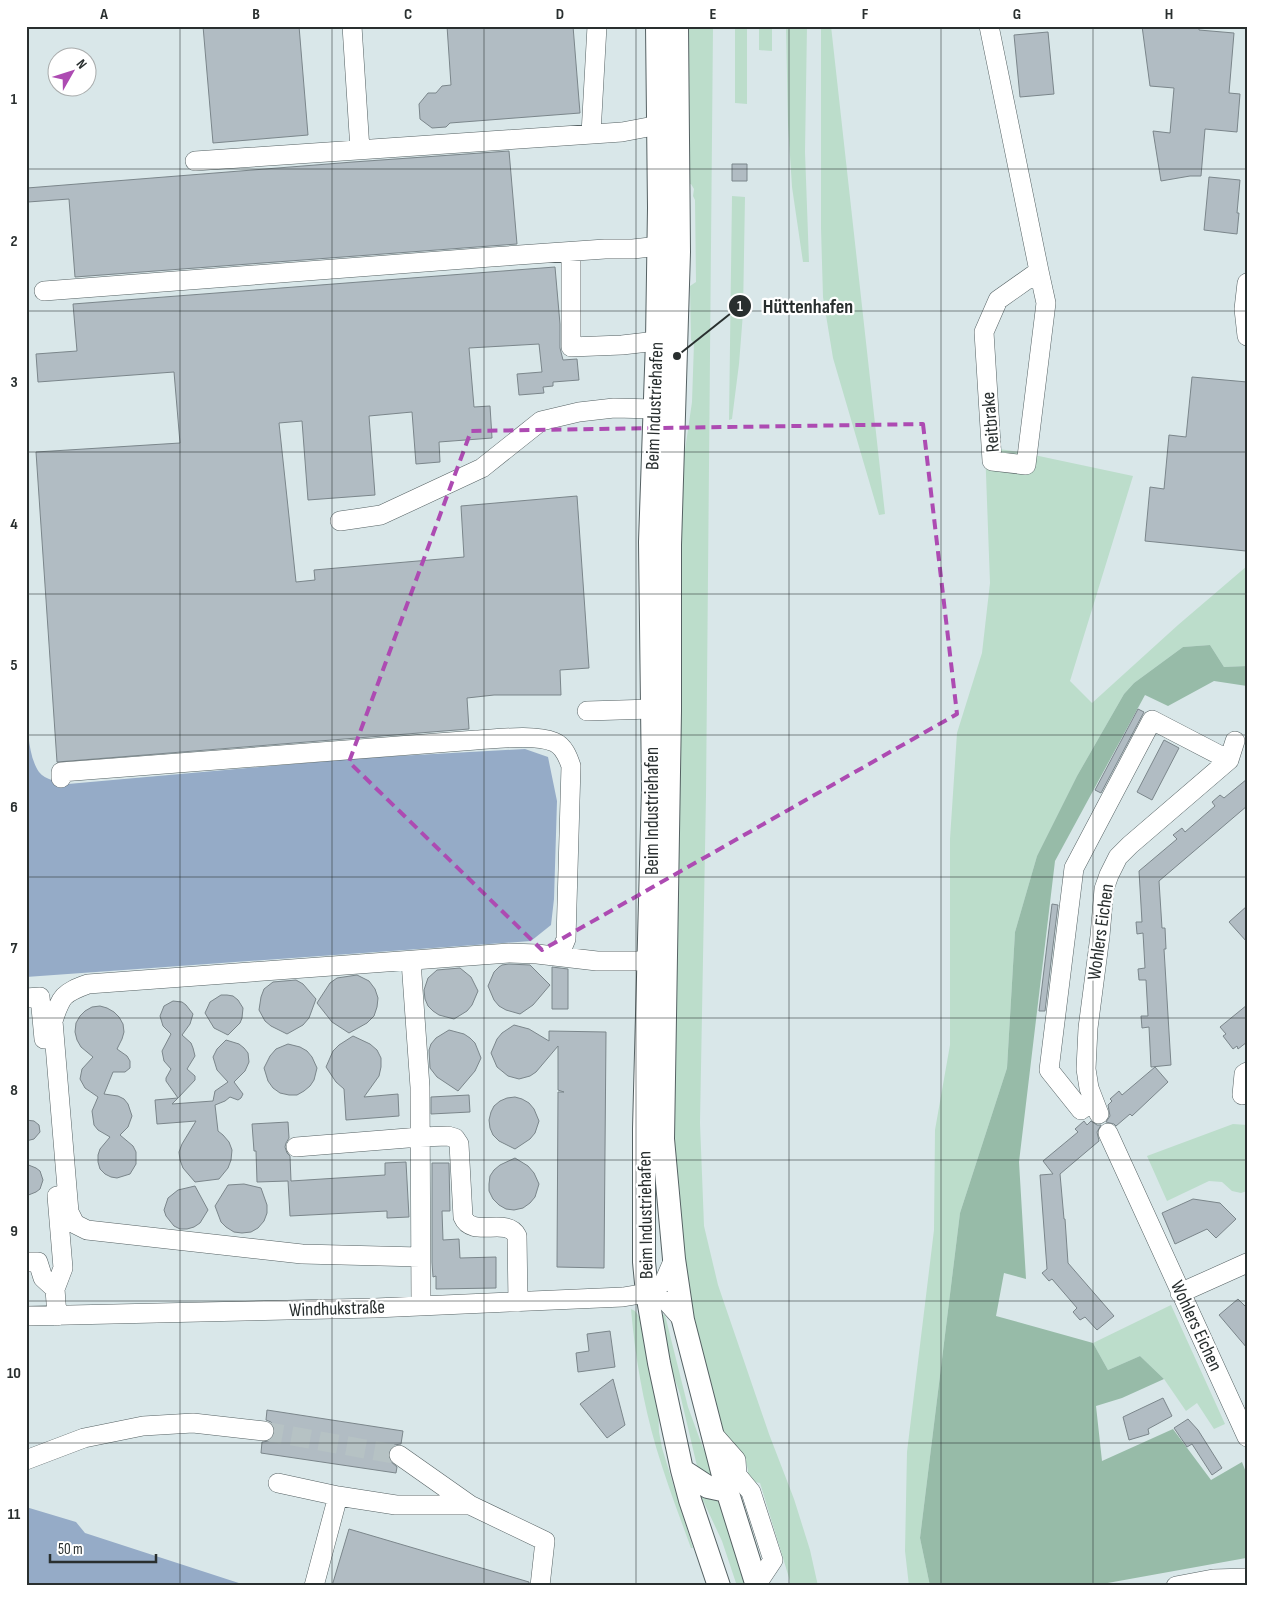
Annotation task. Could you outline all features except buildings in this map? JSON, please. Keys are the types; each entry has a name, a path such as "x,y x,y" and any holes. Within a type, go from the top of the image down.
{"main road":[{"name":"Beim Industriehafen","path":"657,26 659,246 658,340 650,542 652,818 643,1198 644,1262 659,1363 682,1470 719,1586"},
{"name":"Beim Industriehafen","path":"677,26 679,252 670,545 670,711 663,1139 674,1258 683,1320 712,1433 732,1481 757,1585"},
{"path":"682,1470 708,1487 722,1490 732,1481"}],"street":[{"path":"352,26 360,150"},
{"path":"591,134 597,26"},
{"name":"Reitbrake","path":"989,26 1046,303 1026,464 992,461 984,332 998,300 1039,271"},
{"path":"195,161 622,132 659,125"},
{"path":"44,291 659,246"},
{"path":"571,252 571,347 622,345 658,340"},
{"path":"1246,335 1244,309 1247,283"},
{"path":"340,522 382,515 482,468 541,421 579,412 614,408 655,409"},
{"path":"587,711 652,709"},
{"name":"Wohlers Eichen","path":"1152,720 1229,760 1130,845 1118,857 1109,874 1104,889 1088,1028 1086,1069 1096,1107 1081,1110 1049,1070 1074,868 1152,720"},
{"path":"61,778 61,772 476,740 536,738 555,742 566,753 571,766 566,939 559,956"},
{"path":"1229,760 1235,741"},
{"path":"420,1257 302,1254 87,1230 75,1224 69,1212 53,1021 59,1002 72,990 88,984 509,953 559,956 597,961 649,961"},
{"path":"410,961 420,1087 421,1306"},
{"path":"26,998 40,997 63,1268 55,1289 57,1316"},
{"path":"1242,1095 1244,1074 1247,1072"},
{"name":"Wohlers Eichen","path":"1108,1133 1247,1437"},
{"path":"296,1147 420,1137 448,1136 458,1141 466,1223 472,1226 510,1228 516,1233 518,1240 518,1302"},
{"path":"648,1293 664,1282 674,1258"},
{"path":"26,1262 38,1262 43,1278 55,1289"},
{"path":"1180,1293 1247,1263"},
{"path":"648,1293 666,1301 683,1320"},
{"name":"Windhukstraße","path":"26,1316 421,1306 623,1297 648,1293"},
{"path":"26,1460 84,1438 143,1426 193,1423 264,1432"},
{"path":"399,1455 470,1505 544,1541 540,1586"},
{"path":"278,1483 338,1496 396,1505 470,1505"},
{"path":"314,1586 338,1496"},
{"path":"1176,1586 1213,1579 1247,1578"}],"highlighted area":[{"path":"923,424 957,714 542,950 349,762 471,431"}],"green space":[{"path":"684,26 713,26 706,795 700,1123 704,1226 718,1285 769,1434 794,1499 810,1550 818,1586 789,1586 790,1581 760,1483 748,1481 745,1458 722,1429 710,1399 680,1246 673,1126 678,910 681,450 685,450 692,402 694,343 691,340 690,286 696,282 694,189 691,184 687,184"},
{"path":"735,26 747,26 747,104 735,103"},
{"path":"759,26 772,26 772,51 759,50"},
{"path":"786,26 807,26 805,152 809,262 803,262 792,187 788,124"},
{"path":"821,26 831,26 885,514 879,515 833,358 823,297"},
{"path":"732,196 745,197 743,313 732,419 729,420"},
{"path":"985,447 1020,452 1133,476 1070,681 1092,703 1247,566 1247,666 1224,667 1210,645 1183,647 1134,683 1124,694 1077,776 1037,856 1015,932 1007,1068 960,1213 920,1538 930,1586 909,1586 905,1551 907,1452 934,1230 935,1130 950,1045 950,839 957,733 982,653 990,583"},
{"path":"1210,645 1224,667 1247,666 1247,686 1214,681 1168,706 1145,695 1055,861 1019,1162 1026,1279 1004,1273 996,1316 1093,1343 1108,1370 1140,1356 1164,1379 1122,1398 1096,1406 1102,1461 1173,1429 1211,1480 1242,1462 1247,1475 1246,1558 1091,1586 930,1586 920,1538 960,1213 1007,1068 1015,932 1037,856 1077,776 1124,694 1134,683 1183,647"},
{"path":"1233,1124 1247,1125 1247,1191 1241,1193 1232,1191 1222,1182 1209,1181 1167,1201 1147,1156"},
{"path":"1171,1305 1225,1424 1214,1429 1197,1403 1186,1411 1164,1379 1140,1356 1108,1370 1093,1343"},
{"path":"631,1309 635,1311 643,1322 658,1403 659,1432 662,1448 693,1548 691,1548 673,1498 651,1430 640,1379"},
{"path":"661,1314 665,1315 688,1407 703,1448 711,1461 715,1480 699,1470 697,1466 680,1394 669,1363"},
{"path":"700,1494 709,1499 724,1501 752,1586 737,1586 722,1541"}],"water":[{"path":"26,709 28,733 35,765 39,772 48,779 68,784 362,758 525,749 548,757 557,801 554,899 551,925 531,941 26,977"},
{"path":"26,1507 76,1522 85,1533 248,1586 26,1586"}],"tunnel":[{"path":"264,1431 399,1455"}],"place":[{"name":"Hüttenhafen","path":"677,356"}]}
